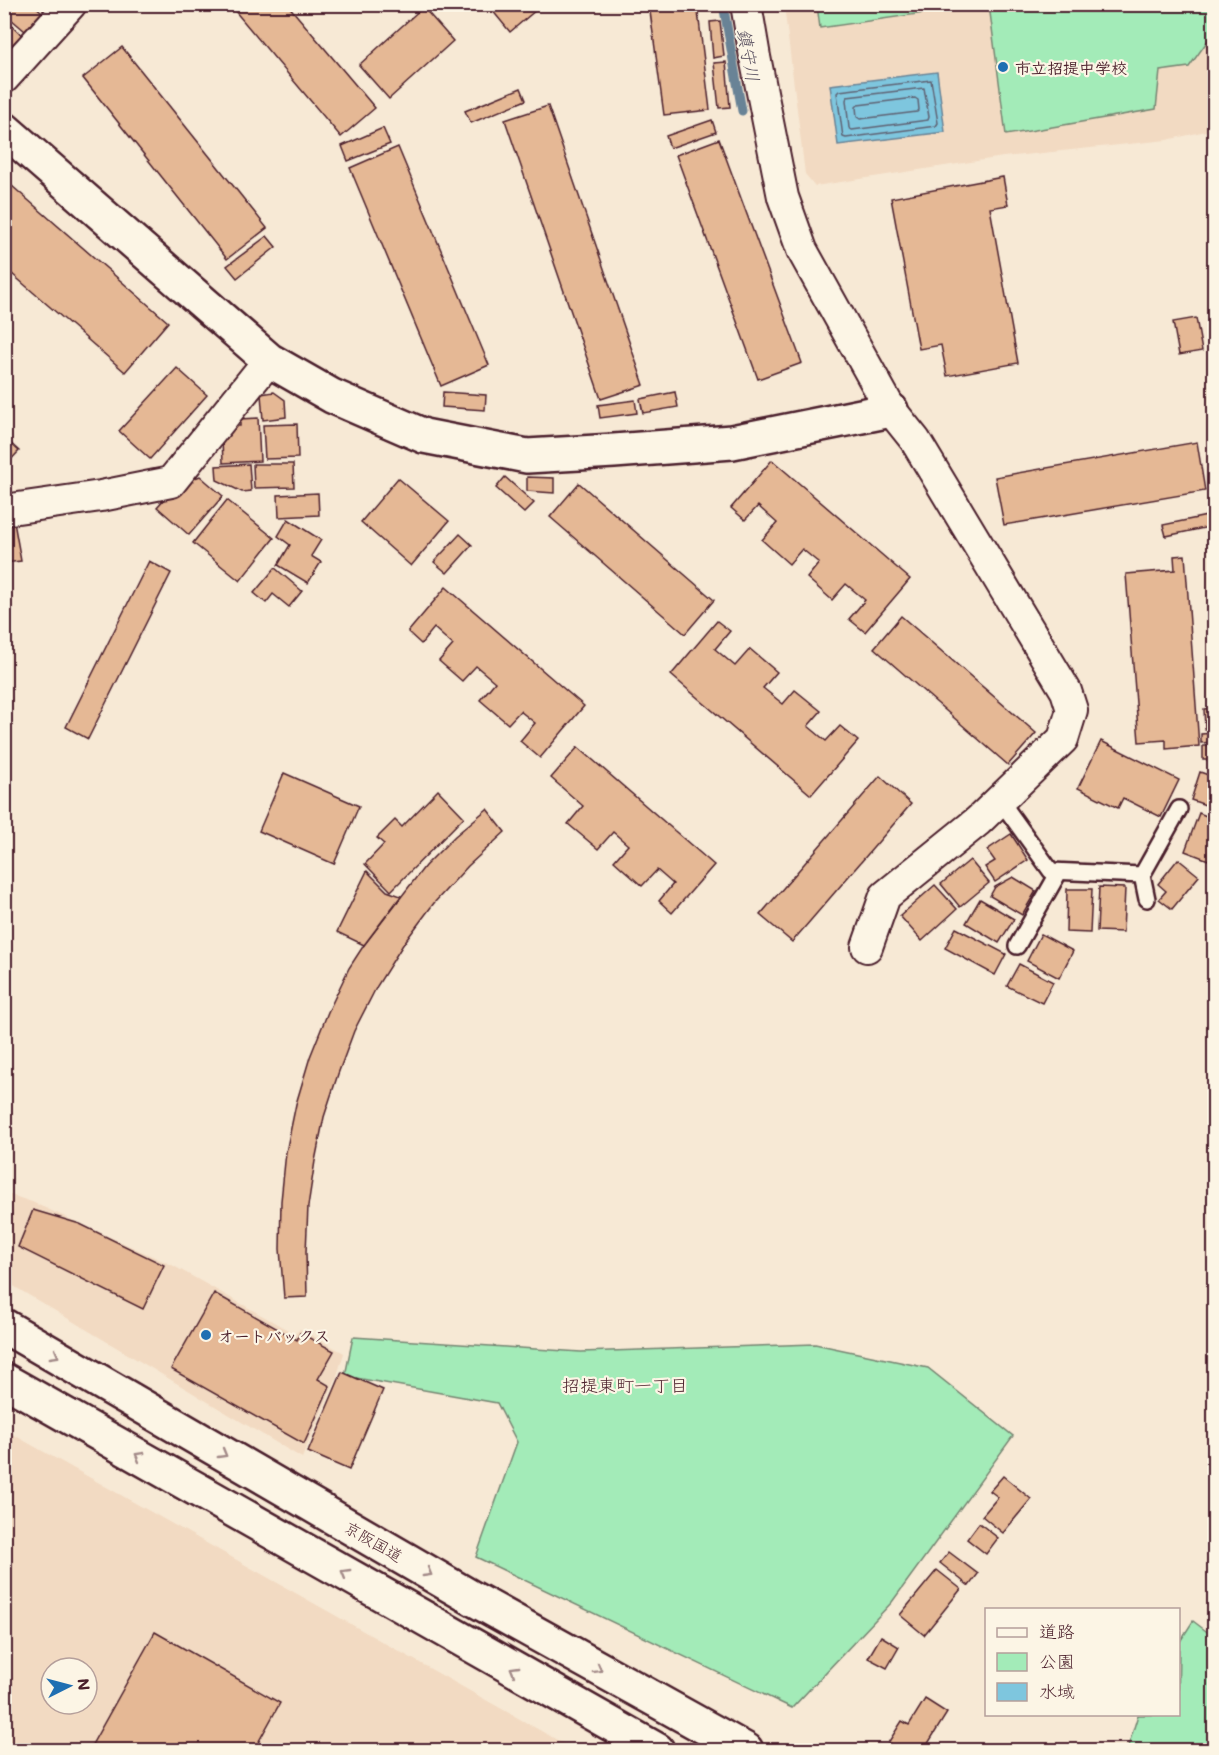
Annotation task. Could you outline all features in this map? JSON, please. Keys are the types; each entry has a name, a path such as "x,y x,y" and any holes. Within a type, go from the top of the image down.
{"main road":[{"path":"4,129 268,360 332,396 424,436 527,456 732,442 891,410"},
{"name":"京阪国道","path":"4,1326 471,1598 746,1750"},
{"path":"4,1380 657,1750"}],"street":[{"path":"4,78 71,4"},
{"path":"746,4 783,196 802,250 891,410 915,440 1066,691 1072,710 1063,739 978,821 885,896 867,947"},
{"path":"4,510 101,496 171,482 268,360"}],"lane":[{"path":"1000,800 1051,872 1142,875"},
{"path":"1147,899 1142,875 1179,809"},
{"path":"1017,946 1059,872"}],"shaded area":[{"name":"市立招提中学校","path":"784,5 1214,5 1214,129 1167,140 1003,157 815,186 805,174"},
{"path":"5,1193 32,1202 172,1265 295,1334 300,1329 344,1353 335,1382 302,1458 5,1281"},
{"path":"5,1430 575,1750 5,1750"}],"green space":[{"path":"817,4 980,5 820,28"},
{"path":"989,5 1214,5 1214,32 1189,67 1160,71 1156,109 1006,135"},
{"path":"353,1337 581,1352 815,1344 928,1368 1013,1436 892,1602 792,1708 476,1557 517,1442 497,1403 345,1376"},
{"path":"1193,1621 1214,1637 1214,1750 1127,1750 1138,1716 1180,1716 1180,1641"}],"water":[{"path":"937,72 945,132 838,145 830,85"}],"building":[{"path":"4,4 33,4 42,12 25,31 4,13"},
{"path":"229,4 287,4 375,108 341,137"},
{"path":"487,4 543,4 510,32"},
{"path":"649,4 697,4 710,110 664,115"},
{"path":"423,7 453,41 389,99 359,65"},
{"path":"4,18 22,35 4,53"},
{"path":"720,21 724,56 713,58 710,22"},
{"path":"122,47 267,228 227,259 83,78"},
{"path":"726,62 730,107 719,108 714,63"},
{"path":"521,88 526,100 471,123 465,111"},
{"path":"548,106 644,385 601,399 505,120"},
{"path":"712,120 716,132 670,148 666,136"},
{"path":"383,128 390,144 348,161 342,146"},
{"path":"719,139 802,363 758,379 676,155"},
{"path":"398,147 489,365 441,386 350,168"},
{"path":"1003,177 1008,205 990,208 1018,363 947,376 941,345 919,349 891,198"},
{"path":"4,179 168,322 125,372 4,267"},
{"path":"267,236 276,247 237,278 227,266"},
{"path":"1196,318 1202,351 1179,355 1173,322"},
{"path":"177,368 207,395 150,459 119,431"},
{"path":"274,392 285,400 286,417 263,420 261,394"},
{"path":"443,392 486,395 485,410 442,407"},
{"path":"675,392 678,407 643,413 640,399"},
{"path":"635,400 637,413 600,418 598,405"},
{"path":"258,418 260,461 223,463 222,439 233,426 240,426 240,419"},
{"path":"297,424 298,458 265,459 263,425"},
{"path":"7,440 19,451 4,467 4,443"},
{"path":"1197,442 1205,491 1004,525 995,477"},
{"path":"772,460 910,579 865,632 849,619 865,600 846,584 832,600 807,578 819,563 802,549 789,564 762,540 777,523 758,506 745,520 731,508"},
{"path":"249,464 251,491 242,492 217,480 216,466"},
{"path":"253,464 293,464 294,487 254,488"},
{"path":"200,476 223,496 189,535 157,507 177,485"},
{"path":"505,477 534,503 524,513 496,488"},
{"path":"527,477 554,478 554,493 527,491"},
{"path":"398,478 449,521 411,566 361,522"},
{"path":"579,483 714,600 685,634 550,517"},
{"path":"318,493 319,515 279,517 278,495"},
{"path":"227,500 274,538 240,581 193,543"},
{"path":"1207,516 1209,527 1166,536 1163,525"},
{"path":"288,519 321,540 311,556 321,562 308,583 278,565 290,545 278,536"},
{"path":"14,522 21,561 4,563 4,523"},
{"path":"460,534 472,545 447,573 434,562"},
{"path":"1185,555 1199,746 1166,749 1166,740 1139,742 1126,574 1175,570 1174,556"},
{"path":"149,561 171,573 88,739 66,727"},
{"path":"275,568 302,591 289,607 273,594 266,603 254,593"},
{"path":"446,587 584,706 540,758 520,741 535,723 520,711 508,724 480,700 495,682 476,666 462,681 439,661 453,645 434,628 421,644 408,632"},
{"path":"901,616 1036,733 1008,765 874,648"},
{"path":"717,621 730,631 715,649 735,666 750,649 777,672 763,688 783,704 795,690 821,711 808,726 826,741 840,726 858,741 811,795 671,675"},
{"path":"1214,708 1214,728 1205,729 1204,709"},
{"path":"1214,733 1214,742 1201,743 1201,734"},
{"path":"1101,741 1179,780 1161,817 1123,798 1118,808 1078,788"},
{"path":"1203,746 1214,746 1214,760 1203,760"},
{"path":"578,747 714,865 672,913 659,901 673,884 657,870 642,886 614,861 628,845 613,832 598,849 568,824 583,806 551,778"},
{"path":"1200,772 1214,777 1214,808 1191,800"},
{"path":"284,773 359,806 334,864 259,831"},
{"path":"880,776 911,804 792,942 760,915"},
{"path":"438,790 464,817 391,891 365,864 384,844 377,838 395,820 402,827"},
{"path":"487,809 505,832 468,866 434,903 404,943 377,986 354,1031 324,1117 315,1161 308,1206 307,1297 284,1298 280,1249 281,1201 286,1152 296,1104 310,1057 328,1012 349,968 364,945 425,866"},
{"path":"1199,813 1214,819 1214,850 1211,861 1185,851"},
{"path":"1011,834 1028,860 995,882 985,867 995,861 987,850"},
{"path":"1178,859 1199,876 1172,909 1159,899 1166,891 1158,884"},
{"path":"970,860 989,883 960,907 941,884"},
{"path":"367,871 387,891 401,896 364,945 337,932"},
{"path":"1013,877 1036,891 1022,915 990,896 995,887"},
{"path":"935,885 957,909 922,941 900,916"},
{"path":"1099,887 1125,888 1123,932 1097,931"},
{"path":"1067,889 1092,889 1090,933 1066,932"},
{"path":"980,899 1014,919 999,943 966,923"},
{"path":"956,928 1006,954 995,975 945,948"},
{"path":"1041,934 1073,951 1059,978 1027,961"},
{"path":"1019,964 1053,982 1042,1003 1007,986"},
{"path":"33,1210 80,1224 164,1265 143,1309 18,1247"},
{"path":"214,1293 297,1340 300,1333 334,1351 318,1379 330,1386 304,1444 171,1369"},
{"path":"342,1372 383,1390 349,1470 308,1452"},
{"path":"1003,1476 1031,1499 1003,1533 982,1516 998,1497 990,1491"},
{"path":"979,1523 998,1538 986,1554 967,1539"},
{"path":"949,1552 978,1574 969,1586 940,1563"},
{"path":"937,1570 961,1589 924,1635 900,1615"},
{"path":"155,1632 280,1703 254,1750 89,1750"},
{"path":"881,1636 899,1647 887,1668 868,1658"},
{"path":"925,1699 947,1713 924,1750 900,1750 888,1743 902,1721 909,1725"}],"waterway":[{"name":"鎮守川","path":"723,4 742,111"}],"place":[{"name":"市立招提中学校","path":"1003,67"},
{"name":"オートバックス","path":"206,1335"}],"district":[{"name":"招提東町一丁目","path":"625,1385"}]}
